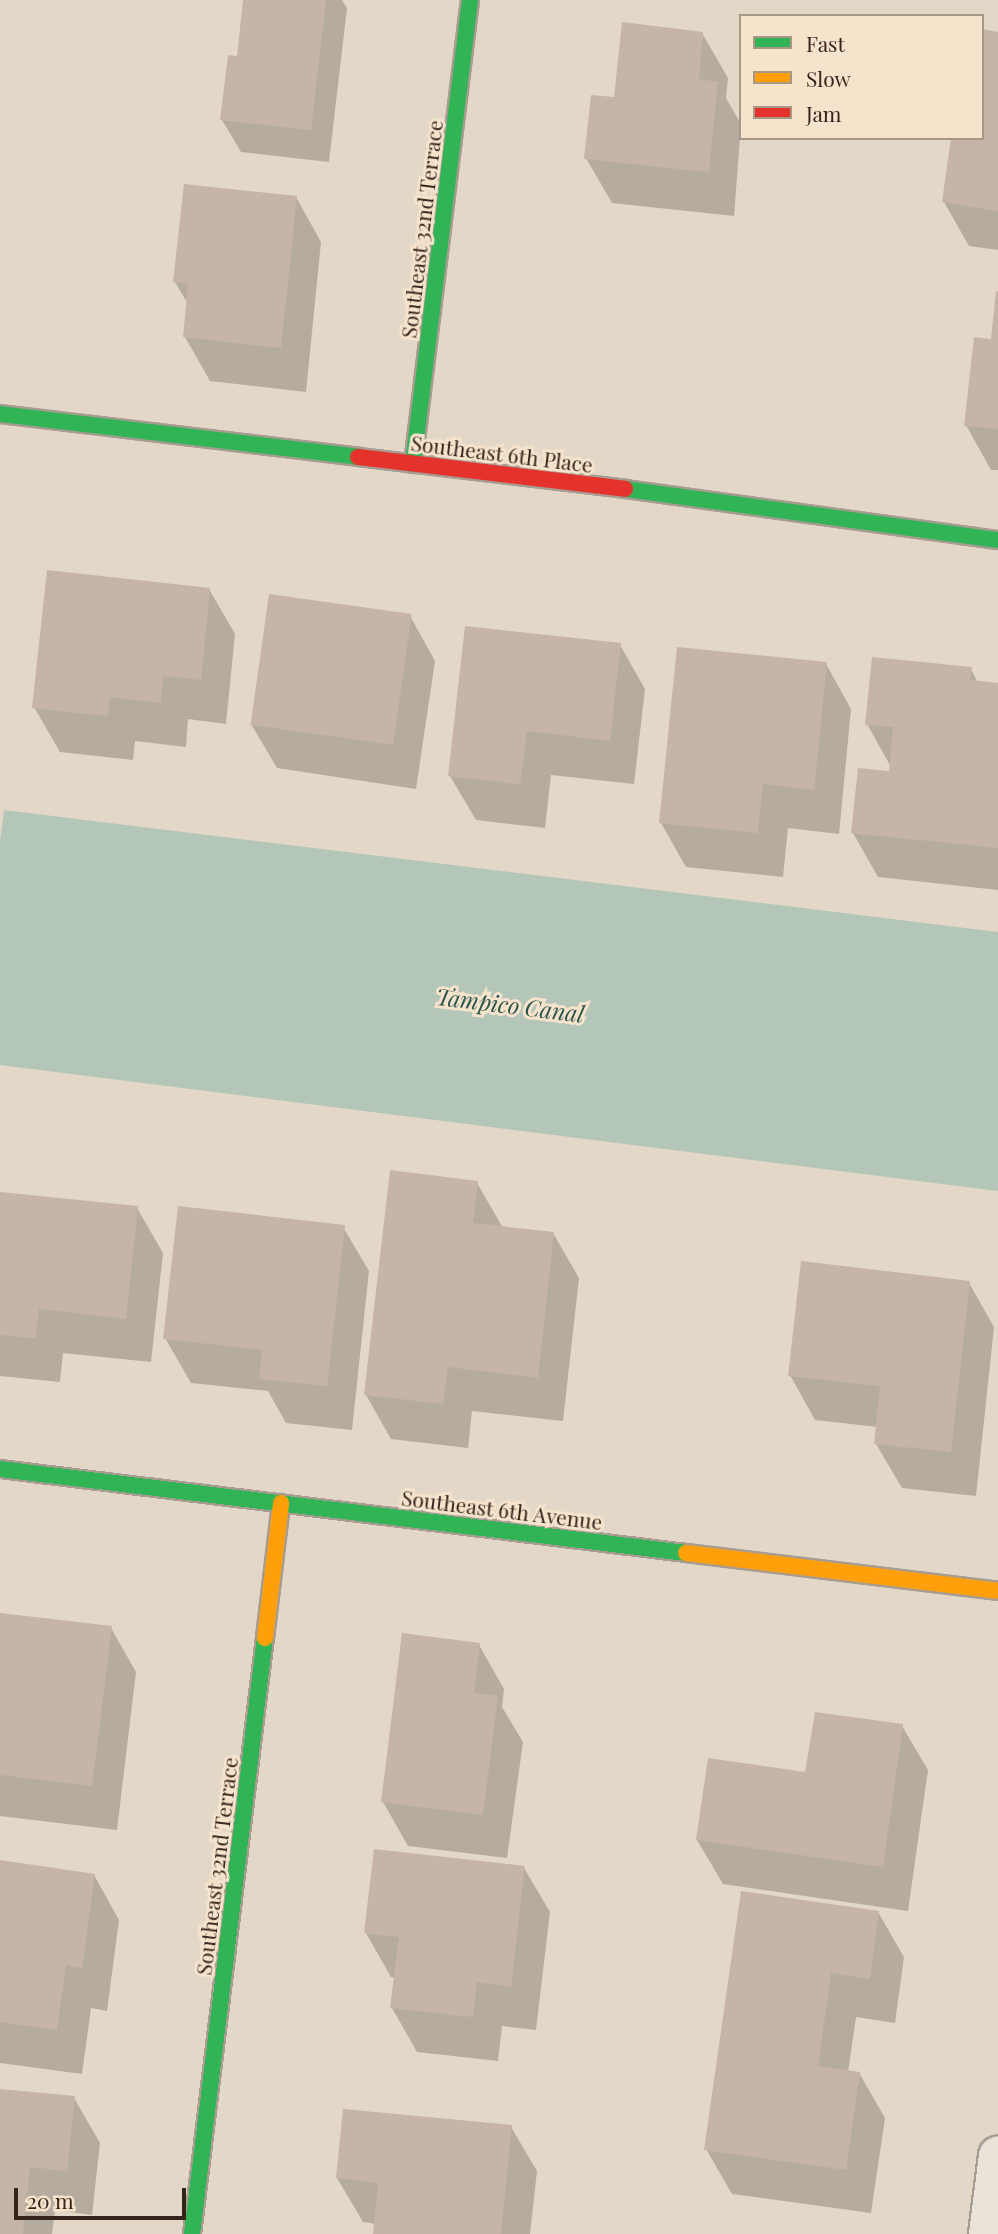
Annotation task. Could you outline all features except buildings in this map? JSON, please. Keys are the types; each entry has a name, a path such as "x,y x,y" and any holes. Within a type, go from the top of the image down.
{"street":[{"name":"Southeast 32nd Terrace","path":"413,464 470,0"},
{"name":"Southeast 6th Place","path":"0,414 617,488 998,540"},
{"name":"Southeast 6th Avenue","path":"0,1469 998,1591"},
{"name":"Southeast 32nd Terrace","path":"192,2234 281,1503"},
{"path":"988,2234 998,2156"}],"water":[{"name":"Tampico Canal","path":"4,810 998,932 998,1191 0,1065 0,841"}],"traffic: fast":[{"path":"413,464 470,0"},
{"path":"0,414 358,457"},
{"path":"625,489 998,540"},
{"path":"0,1469 686,1553"},
{"path":"192,2234 265,1638"}],"traffic: slow":[{"path":"265,1638 281,1503"},
{"path":"686,1553 998,1591"}],"traffic: jam":[{"path":"358,457 625,489"}]}
